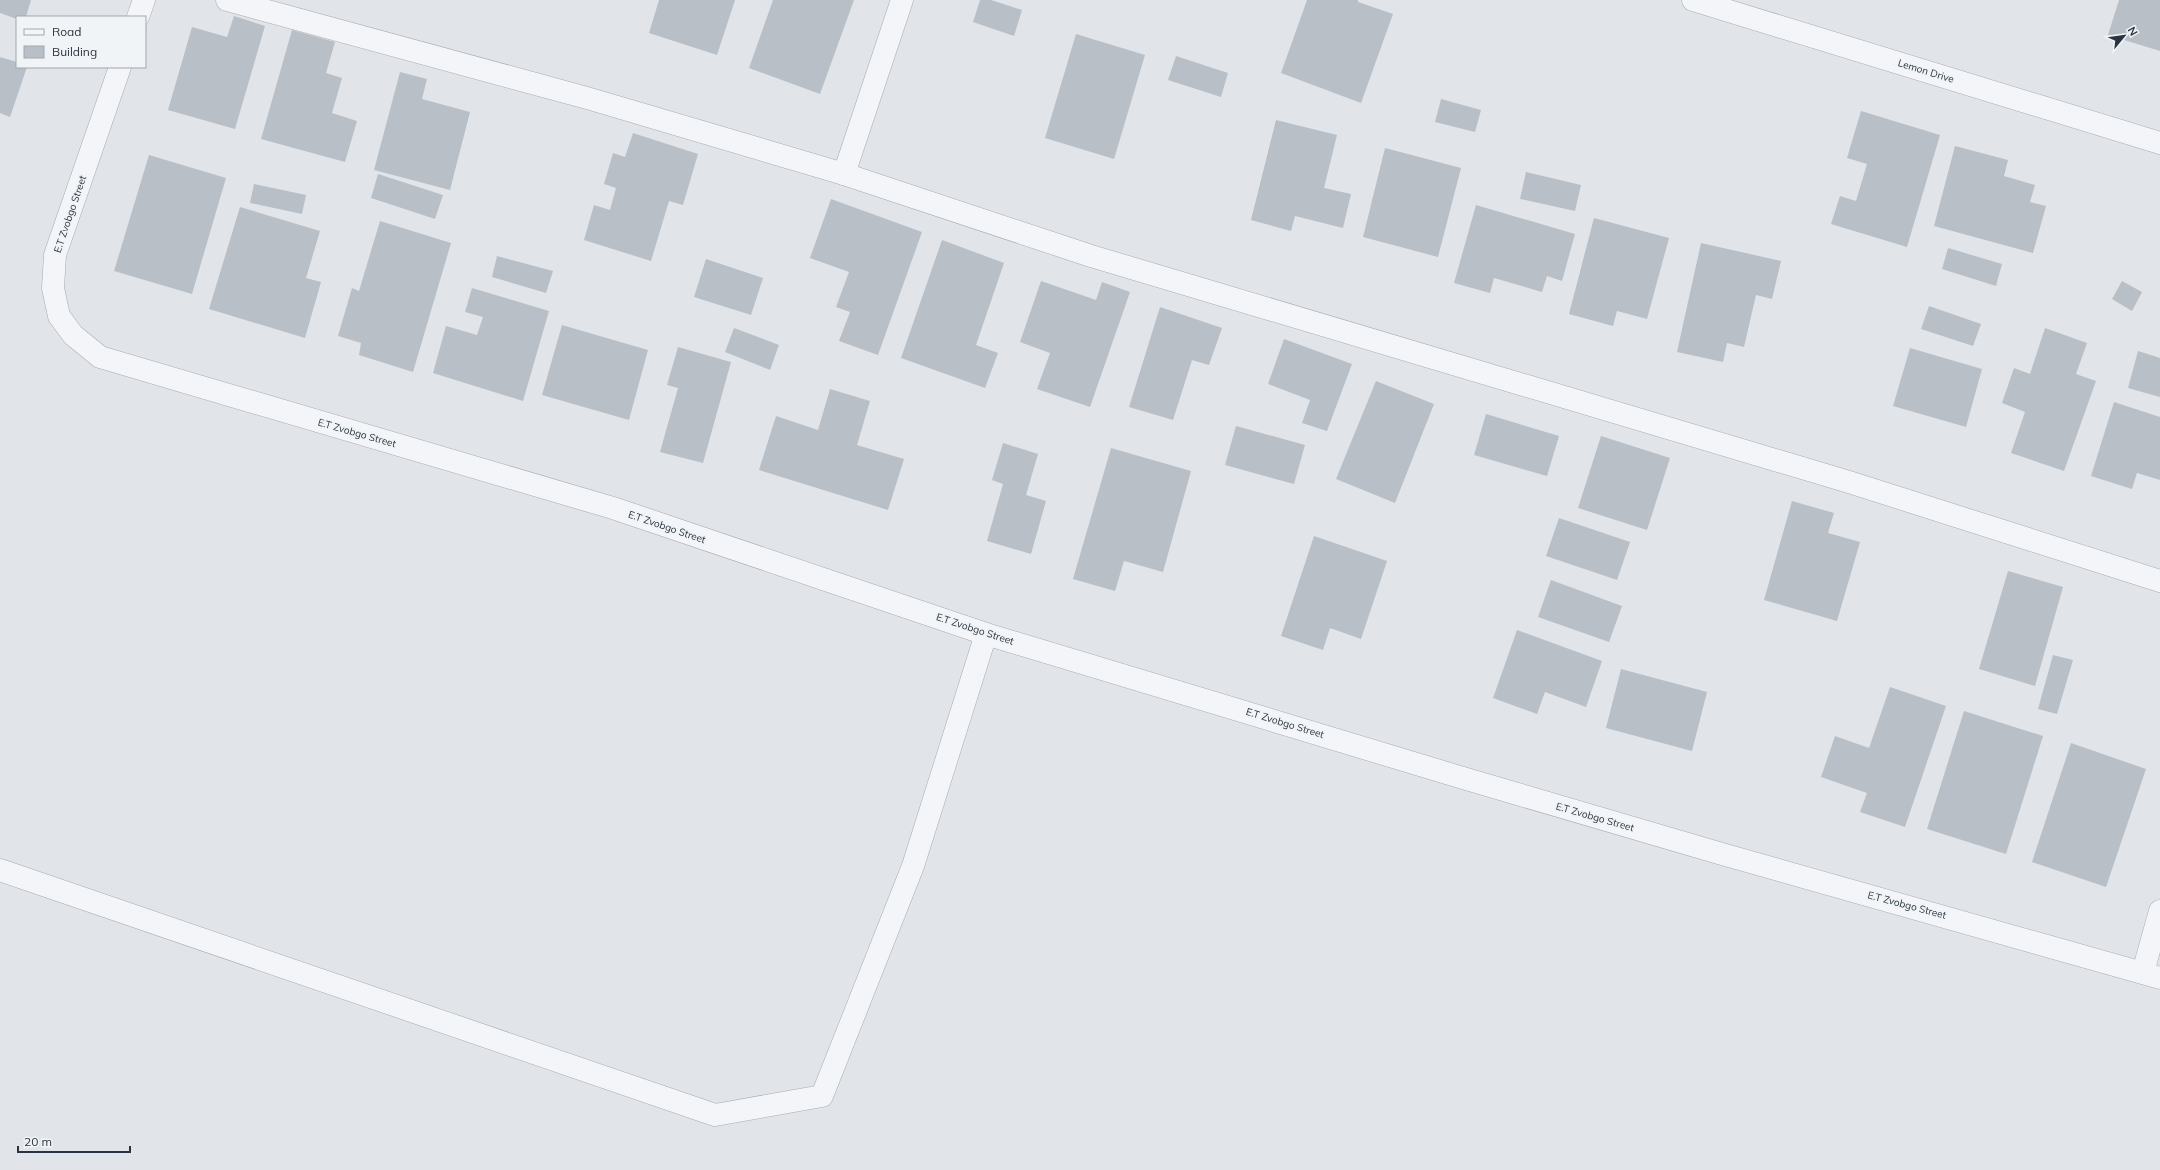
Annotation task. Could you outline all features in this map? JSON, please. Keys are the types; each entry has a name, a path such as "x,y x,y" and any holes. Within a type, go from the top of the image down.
{"street":[{"path":"138,16 144,0"},
{"path":"227,0 587,98 844,174 1091,256 1849,482 2160,581"},
{"path":"844,174 902,0"},
{"name":"Lemon Drive","path":"1693,0 2160,143"},
{"name":"E.T Zvobgo Street","path":"120,68 55,255 53,288 59,316 73,335 100,357 613,508 986,634 1722,854 2152,975"},
{"path":"0,870 715,1115 822,1096 913,866 986,634"},
{"path":"2152,975 2160,910"}],"building":[{"path":"0,0 31,0 26,16 16,16 16,19 0,13"},
{"path":"659,0 735,0 717,55 649,33"},
{"path":"773,0 854,0 820,94 749,68"},
{"path":"980,0 991,0 1022,10 1014,36 973,22"},
{"path":"1307,0 1358,0 1358,2 1393,14 1361,103 1281,73"},
{"path":"2119,0 2160,0 2160,51 2108,35"},
{"path":"234,16 265,26 235,129 168,110 192,27 227,37"},
{"path":"292,30 335,42 326,73 342,78 332,113 357,121 345,162 261,139"},
{"path":"1076,34 1145,55 1114,159 1045,138"},
{"path":"1176,56 1228,73 1221,97 1168,80"},
{"path":"0,57 16,62 16,68 27,68 10,117 0,113"},
{"path":"400,72 427,79 422,99 470,112 450,190 374,170"},
{"path":"1441,99 1481,110 1475,132 1435,122"},
{"path":"1861,111 1940,135 1907,247 1831,224 1840,196 1856,201 1867,164 1847,158"},
{"path":"1276,120 1337,135 1324,188 1351,194 1343,228 1295,216 1291,231 1251,220"},
{"path":"633,133 698,154 683,205 669,201 651,261 584,240 594,205 610,210 616,188 604,184 613,153 625,157"},
{"path":"1955,146 2008,160 2004,176 2035,185 2030,202 2046,206 2033,253 1934,226"},
{"path":"1385,148 1461,168 1438,257 1363,237"},
{"path":"149,155 226,178 192,294 114,271"},
{"path":"1526,172 1581,185 1575,211 1520,199"},
{"path":"378,174 443,195 435,219 371,198"},
{"path":"254,184 306,195 302,214 250,203"},
{"path":"831,199 922,232 878,355 839,341 850,312 836,307 849,272 810,258"},
{"path":"1476,205 1575,234 1562,281 1547,276 1542,292 1494,278 1490,293 1454,283"},
{"path":"240,207 320,231 306,278 321,282 305,338 209,309"},
{"path":"1594,218 1669,238 1647,319 1617,311 1613,326 1569,314"},
{"path":"380,221 451,243 413,372 359,355 361,343 338,336 352,288 359,291"},
{"path":"942,240 1004,263 976,345 998,353 985,388 901,358"},
{"path":"1701,243 1781,261 1772,299 1756,295 1744,347 1727,343 1723,362 1677,352"},
{"path":"1948,248 2002,264 1996,286 1942,269"},
{"path":"497,256 553,271 546,293 492,277"},
{"path":"706,259 763,278 751,315 694,297"},
{"path":"1041,281 1096,300 1102,282 1130,292 1090,407 1037,389 1050,353 1020,342"},
{"path":"2122,281 2142,292 2132,311 2112,299"},
{"path":"472,288 549,311 523,401 433,373 446,326 477,335 483,317 465,312"},
{"path":"1929,306 1981,324 1973,346 1921,329"},
{"path":"1160,307 1222,328 1209,365 1192,360 1173,420 1129,407"},
{"path":"562,325 648,350 629,420 542,395"},
{"path":"734,328 779,345 770,370 725,352"},
{"path":"2045,328 2087,343 2076,374 2096,381 2064,471 2011,453 2025,412 2002,403 2014,368 2030,374"},
{"path":"1284,339 1352,364 1327,431 1302,423 1310,400 1268,384"},
{"path":"678,347 731,362 703,463 660,452 678,388 667,385"},
{"path":"1910,348 1982,369 1966,427 1893,406"},
{"path":"2138,351 2160,358 2160,397 2128,388"},
{"path":"1376,381 1434,404 1395,503 1336,479"},
{"path":"830,389 870,401 857,445 904,459 888,510 759,470 776,416 818,430"},
{"path":"2114,402 2160,417 2160,480 2137,473 2132,489 2091,476"},
{"path":"1486,414 1559,436 1547,476 1474,455"},
{"path":"1236,426 1305,445 1294,484 1225,465"},
{"path":"1601,436 1670,458 1647,530 1578,508"},
{"path":"1003,443 1038,454 1026,495 1046,501 1031,554 987,541 1003,484 992,480"},
{"path":"1111,448 1191,471 1163,572 1124,561 1115,591 1073,579"},
{"path":"1792,501 1834,513 1828,533 1860,542 1837,621 1764,600"},
{"path":"1559,518 1630,542 1617,580 1546,556"},
{"path":"1314,536 1387,561 1361,639 1330,628 1323,650 1281,636"},
{"path":"2008,571 2063,587 2035,686 1979,669"},
{"path":"1551,580 1622,606 1609,642 1538,617"},
{"path":"1517,630 1602,661 1586,707 1545,692 1537,714 1493,698"},
{"path":"2053,655 2073,660 2057,714 2038,709"},
{"path":"1621,669 1707,692 1692,751 1606,728"},
{"path":"1890,687 1946,706 1905,827 1860,812 1867,793 1821,777 1835,736 1869,748"},
{"path":"1964,711 2043,736 2006,854 1927,829"},
{"path":"2071,743 2146,769 2106,887 2032,862"}]}
